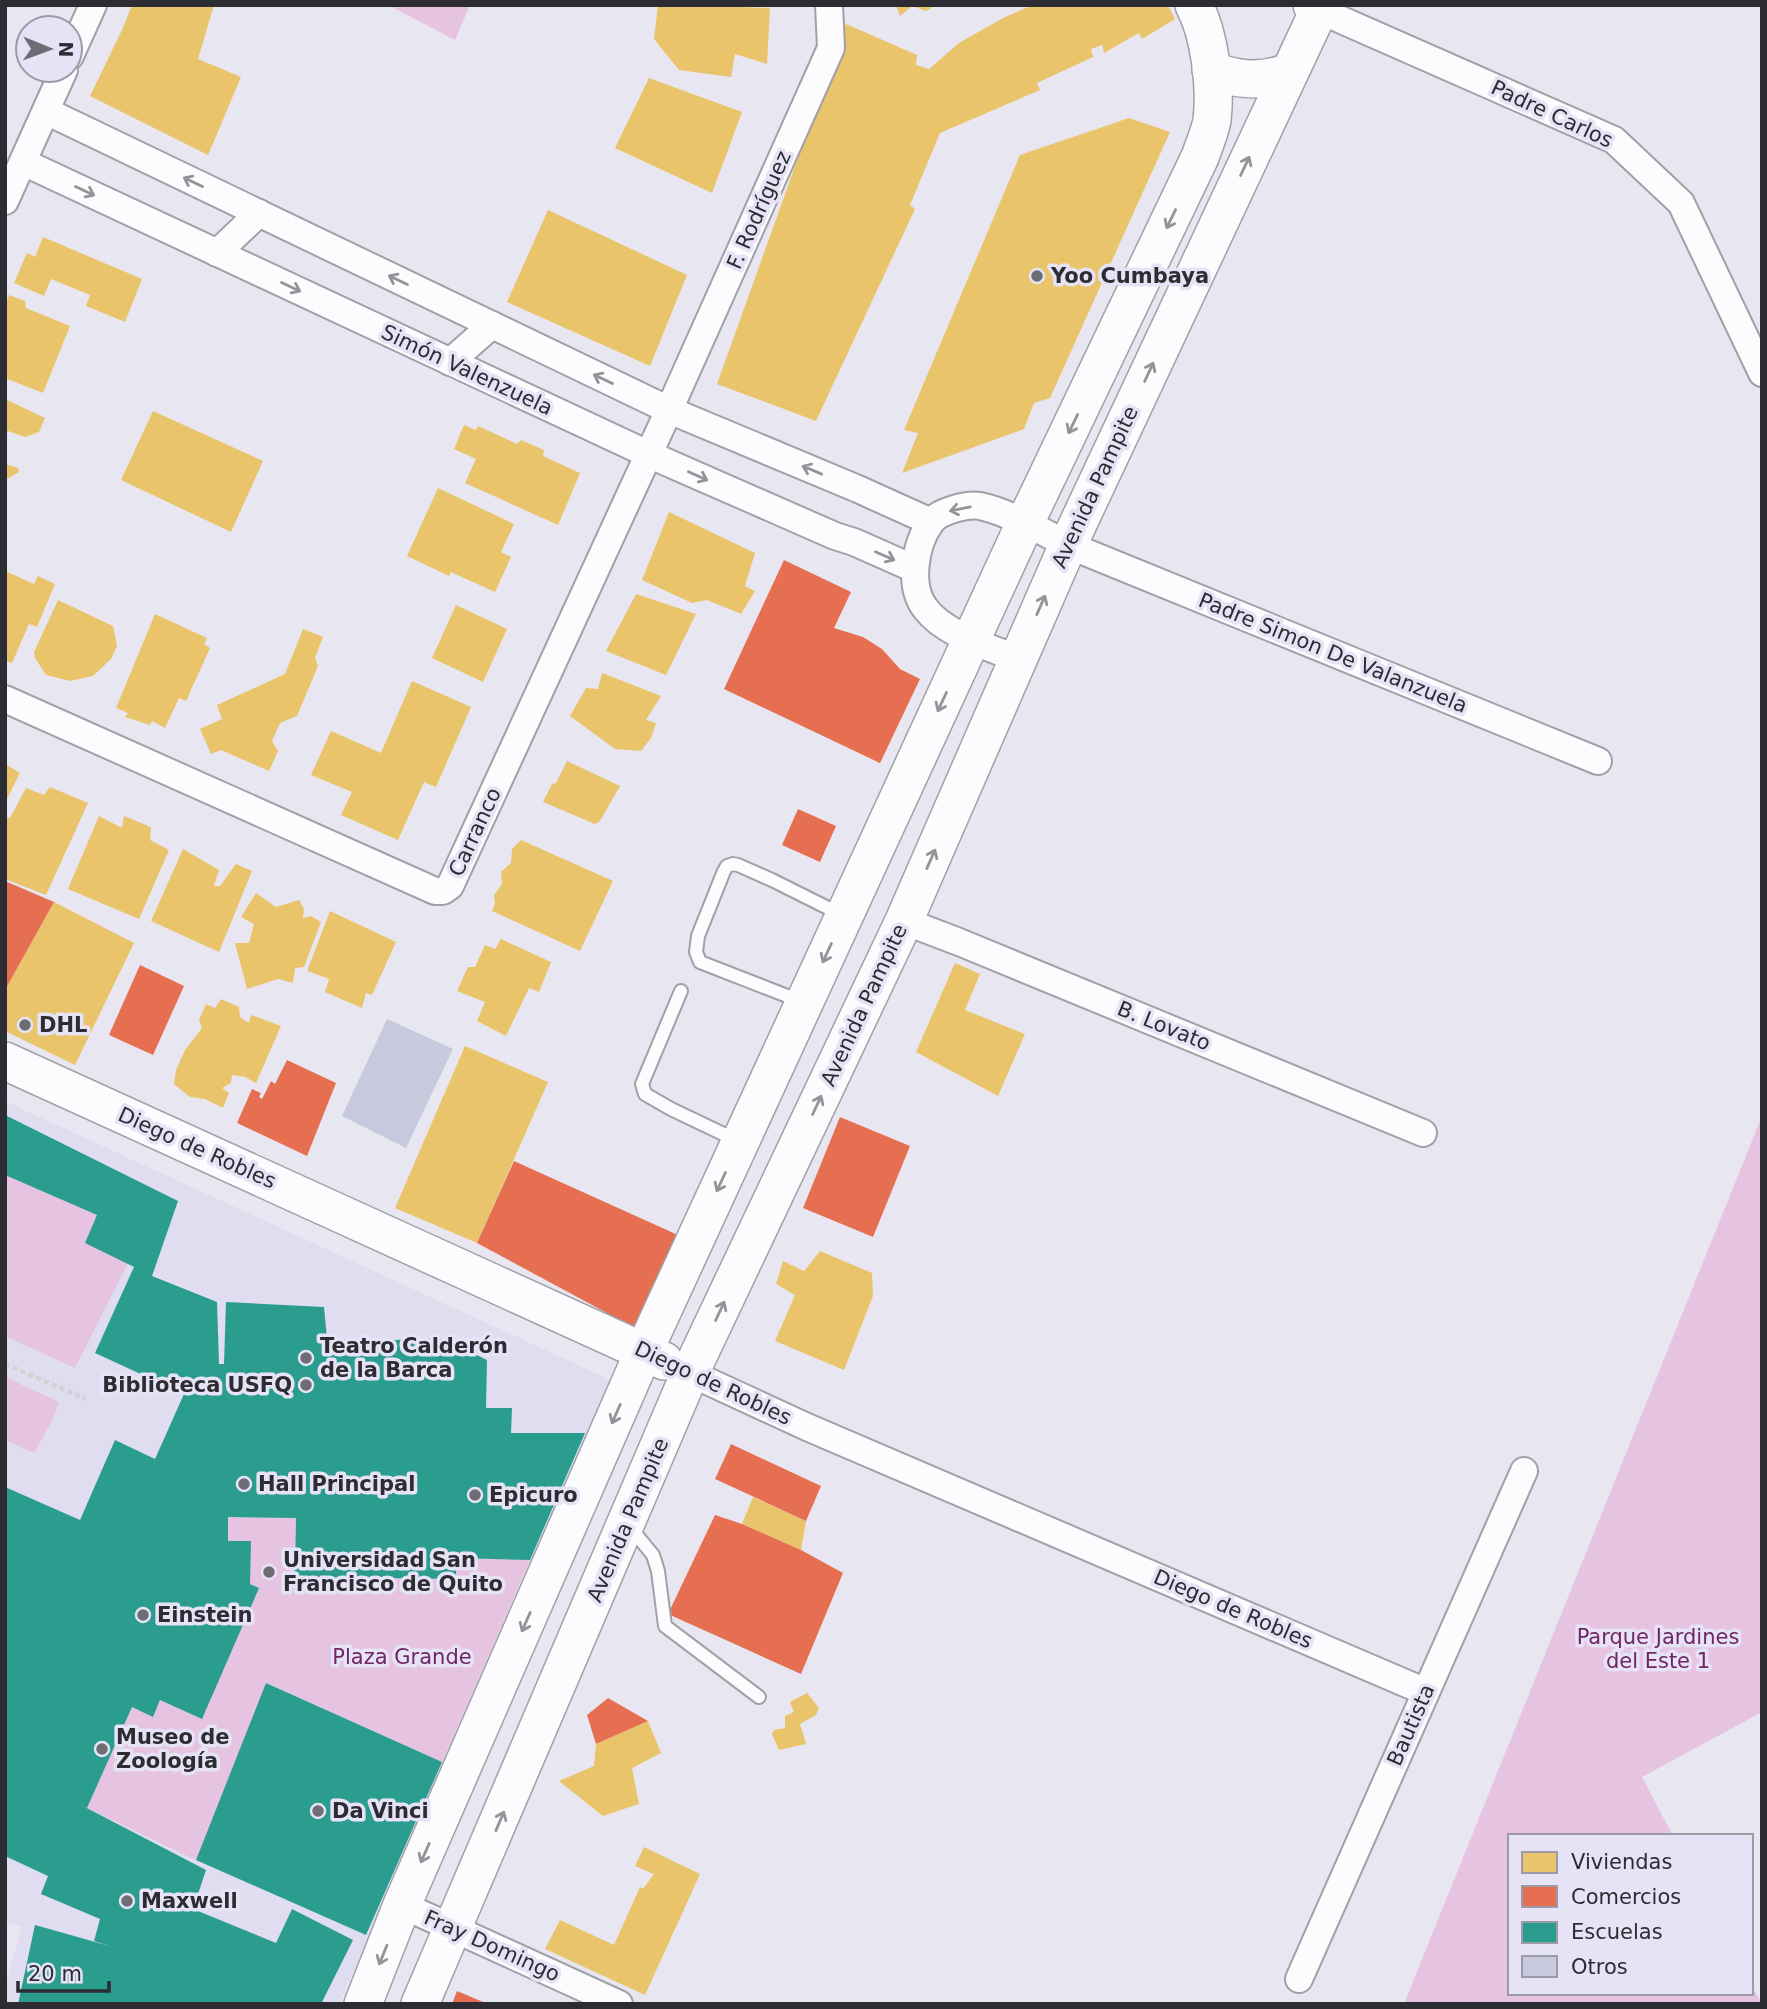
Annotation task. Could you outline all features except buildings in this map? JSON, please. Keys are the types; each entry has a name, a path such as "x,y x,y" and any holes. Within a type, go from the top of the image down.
{"street":[{"path":"84,25 93,5"},
{"name":"F. Rodríguez","path":"668,410 831,47 829,5"},
{"path":"363,2004 402,1905 643,1351 1025,523 1200,157 1212,122 1213,97 1211,70 1197,7"},
{"name":"Avenida Pampite","path":"420,2004 690,1373 904,921 1068,545 1289,72 1315,8"},
{"name":"Padre Carlos","path":"1315,8 1614,140 1681,203 1762,373"},
{"path":"1211,70 1242,79 1274,78 1289,72"},
{"path":"5,201 58,84"},
{"path":"46,111 668,410 931,522"},
{"name":"Simón Valenzuela","path":"23,162 648,454 915,569"},
{"path":"217,253 259,213"},
{"path":"450,362 492,325"},
{"name":"Carranco","path":"5,699 435,891 443,891 450,886 668,410"},
{"path":"1018,659 971,640 941,622 925,608 916,591 915,569 920,544 931,522 939,515 954,509 978,506 1025,523 1068,545"},
{"name":"Padre Simon De Valanzuela","path":"1068,545 1598,761"},
{"path":"848,908 904,921"},
{"name":"B. Lovato","path":"904,921 1423,1133"},
{"name":"Diego de Robles","path":"5,1061 807,1427 1426,1692"},
{"name":"Bautista","path":"1299,1979 1524,1471"},
{"name":"Fray Domingo","path":"402,1905 619,2004"}],"lane":[{"path":"804,1002 700,962 696,953 698,936 724,871 727,866 738,865 848,908"},
{"path":"681,991 642,1084 645,1094 740,1142"},
{"path":"626,1523 653,1555 658,1571 665,1626 759,1697"}],"path":[{"path":"5,1364 86,1399"}],"shaded area":[{"name":"Universidad San Francisco de Quito","path":"5,1101 619,1384 447,1759 339,2004 5,2004 5,1985 22,1927 5,1922"}],"green space":[{"path":"388,5 470,5 455,40"},
{"name":"Parque Jardines del Este 1","path":"1762,1116 1762,1712 1642,1777 1672,1834 1508,1834 1508,1995 1753,1995 1753,1988 1762,2004 1404,2004"},
{"path":"5,1175 97,1215 128,1263 75,1368 5,1336"},
{"path":"5,1377 59,1402 34,1453 5,1440"},
{"name":"Plaza Grande","path":"228,1517 296,1518 296,1577 455,1579 456,1558 530,1560 442,1762 267,1683 196,1860 87,1808 132,1707 153,1716 160,1700 202,1718 259,1588 250,1584 228,1541"}],"place":[{"name":"Yoo Cumbaya","path":"1037,276"},
{"name":"DHL","path":"25,1025"},
{"name":"Teatro Calderón de la Barca","path":"306,1358"},
{"name":"Biblioteca USFQ","path":"306,1385"},
{"name":"Hall Principal","path":"244,1484"},
{"name":"Epicuro","path":"475,1495"},
{"name":"Universidad San Francisco de Quito","path":"269,1572"},
{"name":"Einstein","path":"143,1615"},
{"name":"Museo de Zoología","path":"102,1749"},
{"name":"Da Vinci","path":"318,1811"},
{"name":"Maxwell","path":"127,1901"}]}
